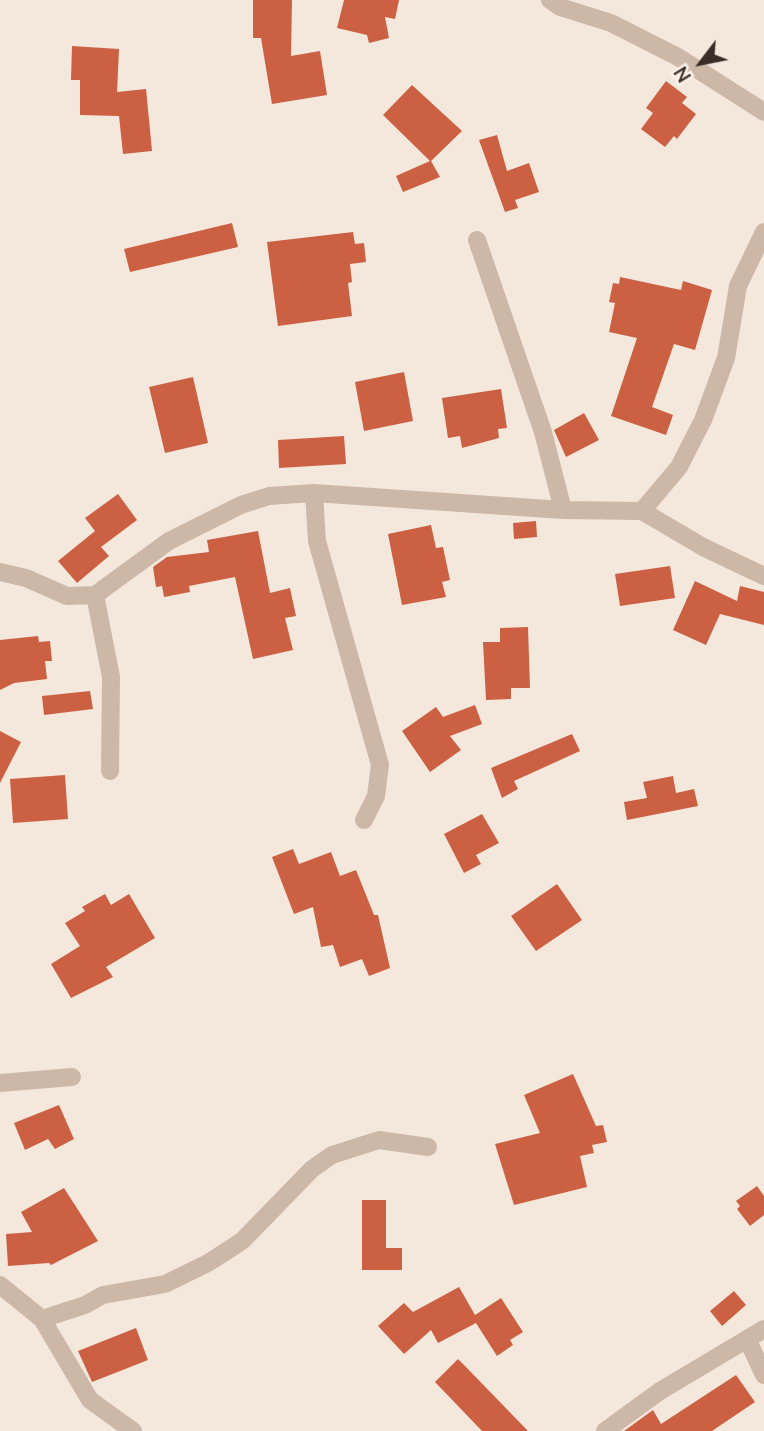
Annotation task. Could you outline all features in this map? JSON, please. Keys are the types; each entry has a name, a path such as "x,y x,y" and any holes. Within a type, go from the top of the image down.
{"street":[{"path":"550,0 560,7 611,23 678,57 764,112"},
{"path":"642,511 679,467 703,421 726,358 738,286 764,232"},
{"path":"477,240 542,432 563,510"},
{"path":"0,572 26,578 67,596 95,596 169,541 209,519 269,496 314,493 563,510 642,511 703,547 764,576"},
{"path":"314,493 317,541 380,765 376,796 364,820"},
{"path":"95,596 111,677 110,771"},
{"path":"0,1083 72,1077"},
{"path":"42,1319 85,1305 103,1295 165,1284 208,1263 242,1241 312,1169 332,1155 379,1140 428,1147"},
{"path":"0,1285 42,1319 90,1400 133,1431"},
{"path":"605,1431 660,1391 748,1341 764,1329"},
{"path":"748,1341 764,1374"}],"building":[{"path":"253,0 292,0 291,56 320,51 327,95 272,104 261,38 253,38"},
{"path":"344,0 399,0 395,19 385,17 389,38 369,43 367,35 337,28"},
{"path":"72,46 119,49 117,92 146,89 152,151 123,154 119,116 80,115 80,80 71,80"},
{"path":"666,81 687,97 682,103 696,114 677,139 674,136 665,147 641,129 653,113 646,108"},
{"path":"412,85 462,131 431,161 440,177 403,192 396,176 430,161 383,115"},
{"path":"497,135 507,171 529,163 539,192 515,200 518,208 505,212 479,140"},
{"path":"232,223 238,247 130,272 124,249"},
{"path":"353,232 355,244 364,243 366,262 350,264 352,282 348,283 352,316 278,326 267,242"},
{"path":"620,277 681,290 683,281 712,290 695,350 674,344 652,407 673,415 666,435 611,416 637,338 609,332 615,303 609,302 613,283 619,284"},
{"path":"404,372 413,421 364,431 355,382"},
{"path":"193,377 208,443 165,453 149,387"},
{"path":"501,389 507,428 498,429 499,438 462,448 460,436 448,438 442,398"},
{"path":"584,413 599,440 566,457 554,430"},
{"path":"344,436 346,464 279,468 278,440"},
{"path":"118,494 137,520 101,547 109,556 77,583 58,561 95,531 85,518"},
{"path":"536,521 537,537 514,539 513,523"},
{"path":"431,525 436,548 443,547 450,580 442,582 446,597 402,605 388,534"},
{"path":"258,531 270,593 290,588 296,616 285,618 293,650 253,659 235,577 189,586 190,592 164,597 162,586 156,587 153,567 167,557 209,552 207,540"},
{"path":"670,566 675,598 620,606 615,574"},
{"path":"695,581 737,601 740,586 764,592 764,625 720,614 706,645 673,630"},
{"path":"528,627 530,688 511,688 511,699 486,700 483,642 500,642 500,628"},
{"path":"38,636 39,642 50,641 52,661 45,661 47,679 14,683 0,690 0,640"},
{"path":"90,691 93,709 44,715 42,696"},
{"path":"475,705 482,724 450,736 461,750 430,772 402,731 436,707 443,717"},
{"path":"0,731 21,742 0,783"},
{"path":"572,734 580,751 514,781 518,789 502,798 491,768"},
{"path":"65,775 68,819 13,823 10,779"},
{"path":"673,776 676,793 694,789 698,806 627,820 624,802 647,798 643,782"},
{"path":"482,814 499,843 476,855 481,864 464,873 444,834"},
{"path":"293,849 299,864 331,852 340,876 356,870 374,915 378,915 390,968 369,976 362,959 340,967 333,945 321,947 313,907 294,914 272,857"},
{"path":"557,884 582,920 536,951 511,916"},
{"path":"105,894 111,905 129,894 155,938 106,967 113,977 71,998 51,964 80,946 65,923 85,911 82,907"},
{"path":"573,1074 596,1126 603,1125 607,1142 592,1145 594,1153 580,1156 587,1187 514,1205 495,1144 540,1133 524,1095"},
{"path":"59,1105 74,1139 55,1149 48,1139 25,1150 14,1123"},
{"path":"757,1186 764,1196 764,1215 750,1226 737,1209 740,1206 736,1201"},
{"path":"64,1188 98,1241 51,1265 8,1266 6,1234 32,1232 21,1212"},
{"path":"362,1200 386,1200 386,1248 402,1248 402,1270 362,1270"},
{"path":"459,1287 475,1315 501,1298 523,1332 510,1340 513,1345 497,1356 476,1323 438,1343 431,1330 404,1354 378,1326 404,1303 413,1312"},
{"path":"734,1291 746,1305 722,1326 710,1311"},
{"path":"136,1328 148,1360 92,1382 78,1351"},
{"path":"458,1359 528,1431 482,1431 435,1382"},
{"path":"736,1375 755,1402 712,1431 624,1431 653,1410 661,1424"}]}
